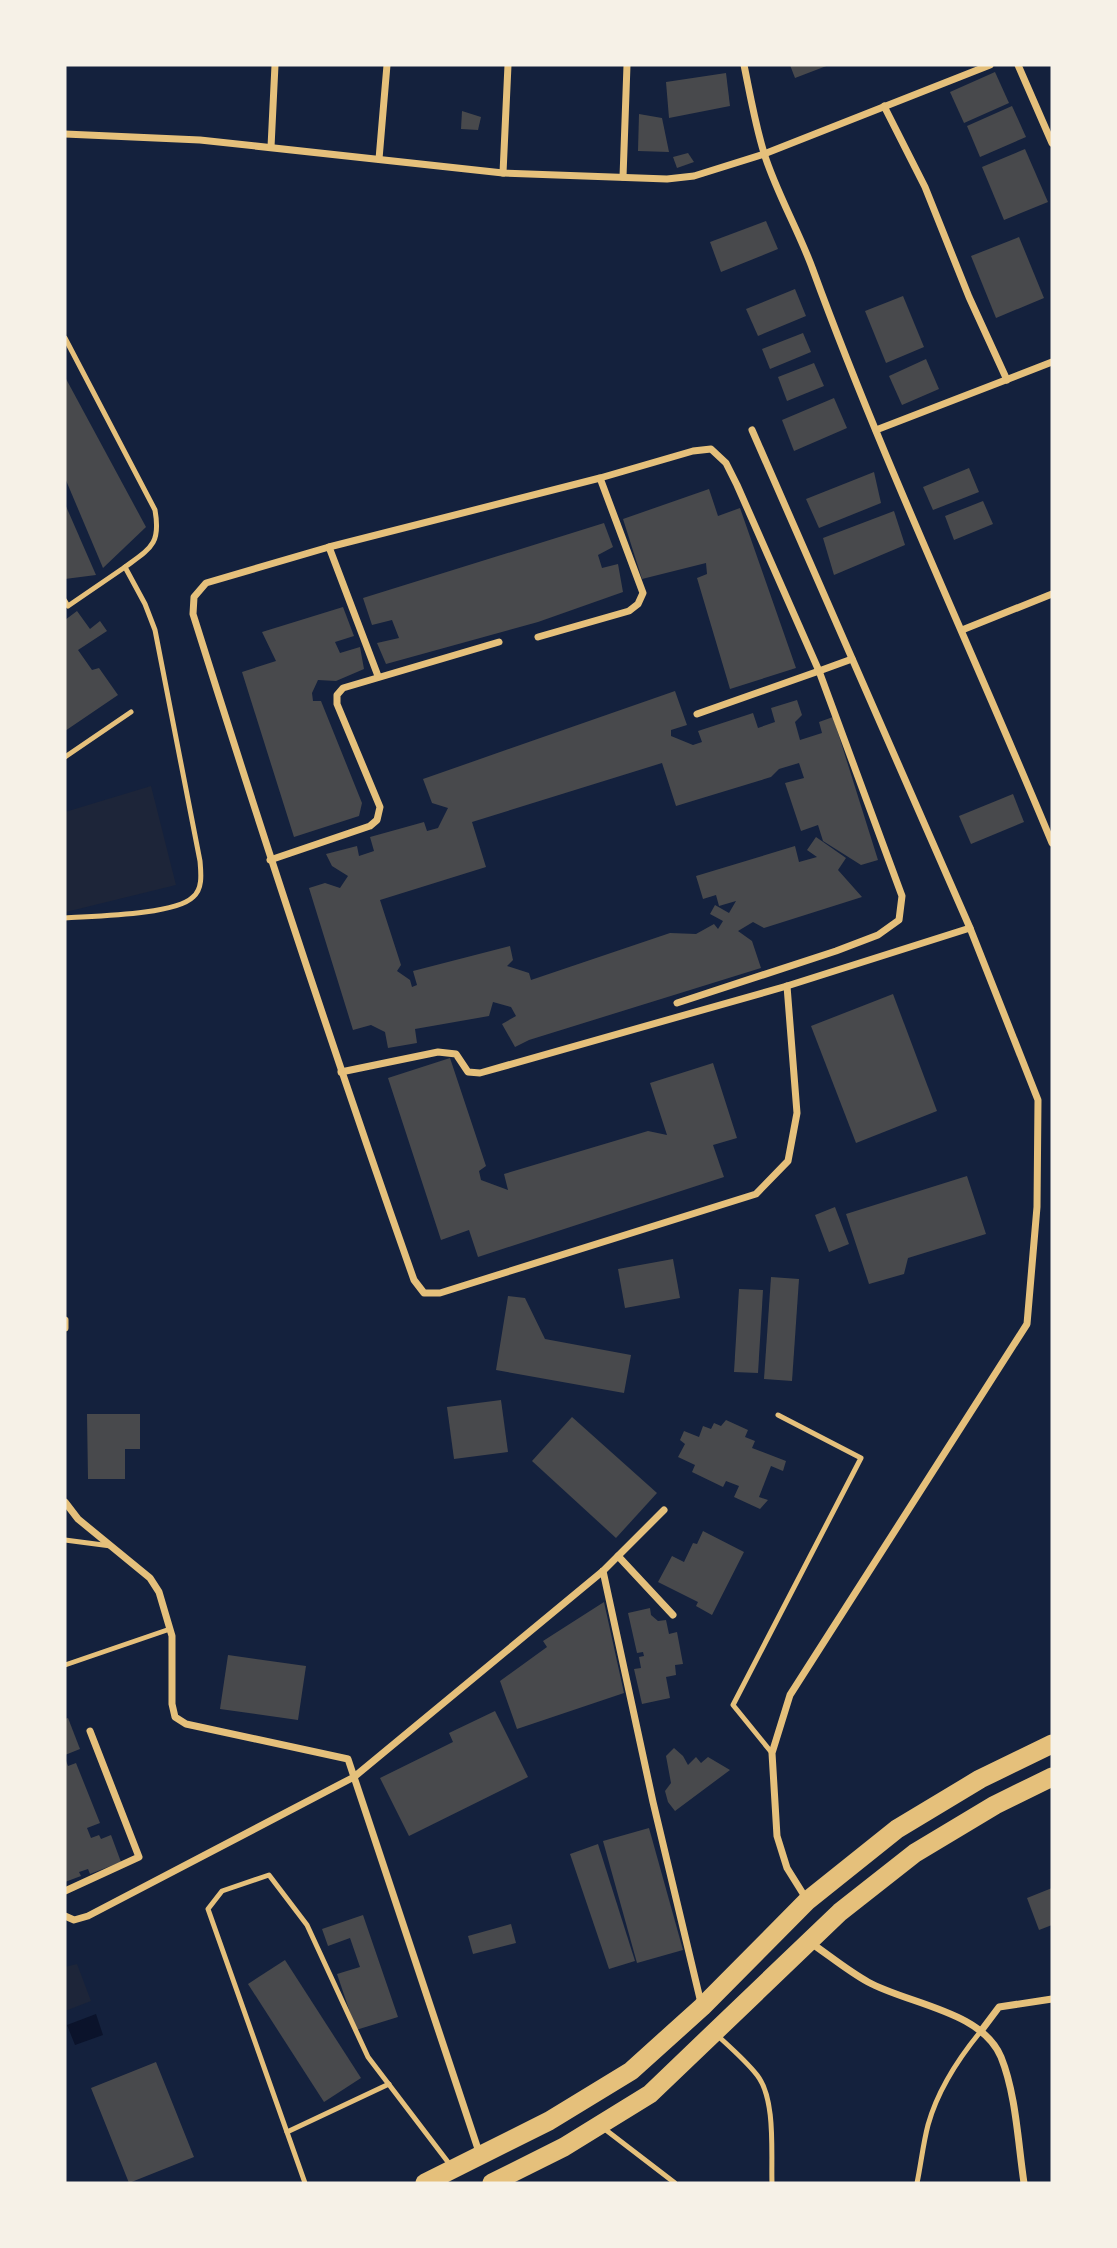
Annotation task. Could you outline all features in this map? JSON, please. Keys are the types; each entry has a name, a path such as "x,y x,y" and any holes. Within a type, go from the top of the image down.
{"highway":[{"path":"425,2183 548,2122 631,2071 702,2007 807,1901 897,1829 980,1779 1052,1744"},
{"path":"492,2183 564,2147 650,2094 840,1912 915,1853 995,1805 1052,1777"}],"street":[{"path":"271,148 275,65"},
{"path":"379,159 387,65"},
{"path":"503,173 508,65"},
{"path":"623,177 627,65"},
{"path":"744,65 764,154 805,248 842,349 876,430 1049,827 1052,843"},
{"path":"65,134 200,140 503,173 667,179 694,176 764,154 989,65"},
{"path":"1018,65 1052,143"},
{"path":"884,106 925,187 1006,380"},
{"path":"876,430 1052,362"},
{"path":"752,430 970,928 1038,1100 1037,1207 1027,1324 790,1695 772,1753 777,1836 787,1868 807,1901"},
{"path":"677,1003 878,935 899,920 902,896 819,671 737,485 726,463 711,449 692,451 600,478 329,547 206,583 194,597 193,614 270,860 341,1072 414,1280 424,1293 440,1293 756,1194 788,1161 797,1113 786,986"},
{"path":"538,637 629,611 638,604 643,593 600,478"},
{"path":"329,547 378,676"},
{"path":"962,630 1052,594"},
{"path":"270,860 370,826 377,820 380,807 337,704 337,695 343,688 499,642"},
{"path":"698,714 852,659"},
{"path":"341,1072 438,1052 456,1054 468,1072 480,1073 786,986 970,928"},
{"path":"65,1320 65,1328"},
{"path":"65,1502 78,1518 149,1578 159,1592 170,1629 173,1652 172,1704 175,1717 186,1724 348,1759 480,2156"},
{"path":"65,1916 74,1920 88,1916 354,1777 603,1571 664,1510"},
{"path":"618,1556 673,1615"},
{"path":"603,1571 653,1802 702,2007"},
{"path":"65,1891 139,1857 90,1731"},
{"path":"810,1942 869,1983 947,2013 981,2031 1000,2054 1009,2080 1024,2183"},
{"path":"981,2031 999,2007 1052,1999"}],"lane":[{"path":"65,338 155,510 158,528 153,543 125,567 66,605"},
{"path":"65,918 168,909 186,903 196,896 201,880 200,861 155,631 145,604 125,567"},
{"path":"65,757 131,712"},
{"path":"772,1753 733,1705 861,1458 778,1415"},
{"path":"65,1539 111,1546"},
{"path":"65,1665 170,1629"},
{"path":"305,2183 208,1909 222,1891 269,1875 307,1925 368,2057 453,2169"},
{"path":"917,2183 928,2124 942,2089 958,2060 981,2031"},
{"path":"715,2033 758,2075 765,2089 769,2107 772,2183"},
{"path":"287,2132 389,2084"},
{"path":"599,2125 676,2183"}],"shaded area":[{"path":"151,786 176,885 66,912 65,812"},
{"path":"77,1964 91,2001 65,2011 65,1967"},
{"path":"96,2014 103,2035 75,2045 67,2025"}],"building":[{"path":"790,65 829,65 795,78"},
{"path":"995,72 1009,103 964,123 950,92"},
{"path":"726,73 730,106 669,118 666,82"},
{"path":"1012,106 1026,137 980,157 967,126"},
{"path":"462,111 481,117 478,130 461,129"},
{"path":"639,114 662,118 669,152 638,151"},
{"path":"1025,149 1048,202 1004,220 982,167"},
{"path":"688,153 694,162 677,168 673,157"},
{"path":"766,221 778,249 721,272 710,242"},
{"path":"1019,237 1044,298 996,318 971,256"},
{"path":"795,289 806,316 758,336 746,309"},
{"path":"903,296 924,347 886,363 865,311"},
{"path":"803,333 811,352 770,369 762,349"},
{"path":"926,359 939,389 902,405 889,376"},
{"path":"814,363 824,386 787,401 778,377"},
{"path":"65,377 146,527 103,568 65,478"},
{"path":"834,398 847,428 794,451 782,420"},
{"path":"969,468 979,492 933,510 923,487"},
{"path":"874,472 881,503 819,528 806,499"},
{"path":"709,489 718,516 740,508 796,668 730,689 697,578 707,574 706,563 642,579 623,519"},
{"path":"983,501 993,524 954,540 945,516"},
{"path":"65,504 96,575 65,579"},
{"path":"894,511 905,545 834,575 823,538"},
{"path":"604,523 613,547 598,555 602,568 618,564 623,592 538,622 386,664 377,643 399,638 392,620 372,625 363,598"},
{"path":"343,607 354,636 335,642 340,653 360,647 364,669 336,681 318,680 312,693 313,701 321,701 362,803 359,816 294,837 242,672 276,661 262,632"},
{"path":"77,611 90,629 100,621 107,631 78,650 92,670 99,668 118,695 65,731 65,620"},
{"path":"675,691 687,725 671,730 671,736 693,745 702,742 698,731 753,713 758,728 775,722 771,708 797,700 802,715 795,722 800,740 822,733 819,722 833,717 878,860 861,865 823,841 818,825 801,831 785,783 804,778 799,763 779,769 771,777 676,806 662,763 472,822 486,867 380,900 401,965 397,971 410,980 412,987 417,985 413,971 510,946 513,960 507,966 529,973 531,980 670,933 696,934 714,924 718,929 723,921 710,914 715,905 729,913 736,901 719,906 716,895 703,899 696,876 795,846 799,862 817,857 807,850 816,837 846,858 838,870 862,897 764,928 753,922 738,931 752,941 761,968 529,1040 515,1047 502,1024 516,1016 511,1007 493,1002 489,1016 415,1029 417,1043 388,1048 385,1032 371,1025 353,1030 309,888 325,883 340,888 348,876 332,866 326,854 357,846 359,856 374,851 370,837 424,822 427,831 438,828 448,808 432,803 423,779"},
{"path":"1013,794 1024,822 971,844 959,816"},
{"path":"893,994 937,1111 856,1143 811,1026"},
{"path":"450,1058 486,1166 479,1171 481,1180 508,1190 504,1174 648,1131 667,1135 650,1083 713,1063 737,1138 713,1145 724,1177 478,1257 469,1230 441,1240 388,1078"},
{"path":"967,1176 986,1234 908,1258 904,1274 869,1284 846,1214"},
{"path":"835,1207 849,1244 829,1252 815,1215"},
{"path":"673,1259 680,1298 625,1308 618,1269"},
{"path":"771,1277 799,1279 792,1381 764,1379"},
{"path":"739,1289 763,1290 758,1373 734,1372"},
{"path":"508,1296 525,1298 545,1339 631,1355 624,1393 496,1370"},
{"path":"501,1400 508,1452 454,1459 447,1407"},
{"path":"87,1414 140,1414 140,1449 125,1449 125,1479 88,1479"},
{"path":"572,1417 657,1493 616,1538 532,1461"},
{"path":"726,1420 748,1430 745,1437 755,1441 752,1448 786,1461 783,1471 771,1466 759,1497 768,1500 760,1509 734,1497 739,1486 726,1481 723,1487 692,1472 695,1465 678,1457 685,1444 680,1440 684,1431 699,1437 703,1426 711,1429 714,1423 721,1426"},
{"path":"703,1531 744,1552 712,1615 696,1606 698,1602 658,1582 672,1556 684,1562 693,1543 697,1544"},
{"path":"604,1602 624,1693 517,1729 500,1681 547,1647 543,1641"},
{"path":"650,1608 651,1615 658,1621 666,1620 669,1634 677,1632 683,1664 675,1665 676,1675 666,1677 670,1698 642,1704 634,1669 641,1668 639,1657 644,1656 643,1652 637,1653 628,1613"},
{"path":"228,1655 306,1666 298,1720 220,1709"},
{"path":"495,1711 528,1777 409,1836 380,1778 453,1742 449,1733"},
{"path":"68,1718 80,1749 65,1755 65,1719"},
{"path":"674,1748 688,1765 696,1757 701,1763 708,1757 730,1770 675,1811 668,1802 665,1791 671,1783 666,1756"},
{"path":"65,1758 68,1766 76,1763 100,1823 87,1828 91,1838 99,1835 101,1839 111,1835 121,1862 90,1874 88,1869 79,1872 81,1876 65,1882"},
{"path":"649,1828 683,1950 637,1963 603,1841"},
{"path":"598,1844 635,1961 609,1969 570,1854"},
{"path":"1052,1888 1052,1925 1039,1930 1027,1898"},
{"path":"363,1915 398,2017 356,2030 337,1974 360,1967 350,1938 328,1946 322,1929"},
{"path":"511,1924 516,1943 473,1954 468,1936"},
{"path":"285,1960 361,2078 324,2102 248,1984"},
{"path":"156,2062 194,2157 129,2183 91,2088"}]}
